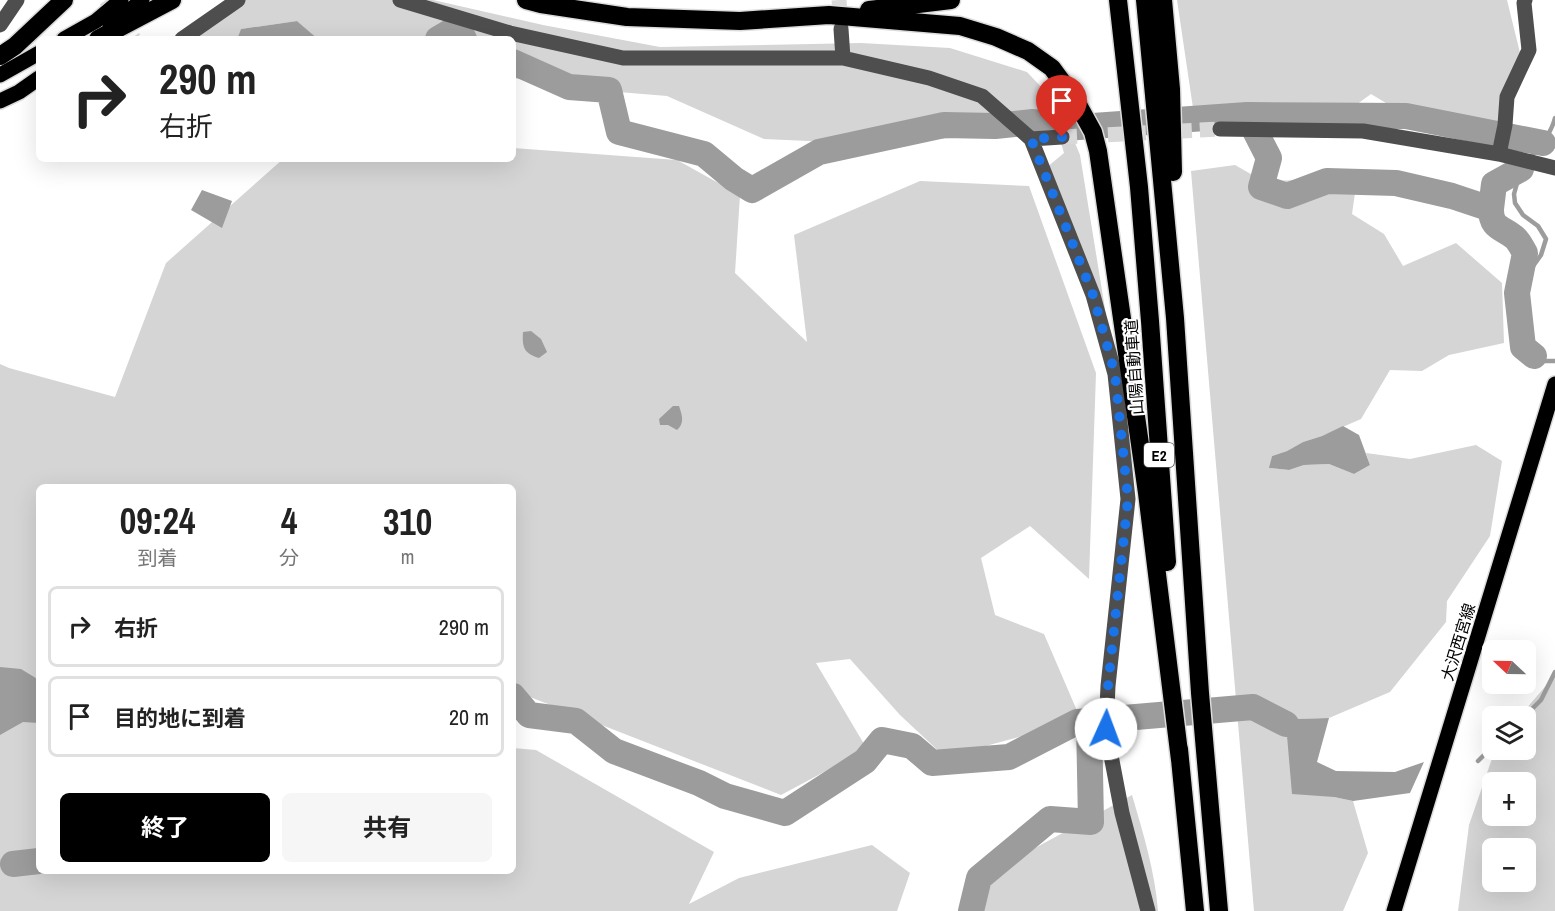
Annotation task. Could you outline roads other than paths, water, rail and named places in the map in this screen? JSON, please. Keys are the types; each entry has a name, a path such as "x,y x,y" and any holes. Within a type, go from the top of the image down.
{"highway":[{"path":"0,56 15,46 64,0"},
{"path":"103,36 172,0"},
{"path":"526,0 627,16 740,21 829,15 951,0"},
{"path":"582,0 627,16"},
{"name":"山陽自動車道","path":"1118,0 1149,298 1180,760 1195,911"},
{"name":"E2","path":"1145,0 1175,318 1200,693 1219,911"},
{"path":"1163,0 1172,89 1175,318"},
{"path":"829,15 960,26 996,37 1028,51 1052,68 1076,101 1093,132 1098,151 1147,493 1180,760"}],"main road":[{"path":"69,36 96,21 121,0"},
{"path":"100,36 142,0"},
{"path":"0,75 36,55"},
{"path":"0,101 36,80"},
{"name":"大沢西宮線","path":"1394,911 1555,384"}],"street":[{"path":"0,25 17,0"},
{"path":"186,36 238,0"},
{"path":"400,0 510,33 623,58 843,58 929,78 982,96 1031,139 1093,295 1115,374 1128,499 1108,686 1106,729 1122,813 1148,911"},
{"path":"1506,156 1507,97 1528,50 1525,0"},
{"path":"841,29 843,58"},
{"path":"1220,129 1363,131 1506,156 1555,168"},
{"path":"1031,139 1062,137"}],"waterway":[{"path":"443,36 450,32 458,36"},
{"path":"516,63 569,87 609,90 619,132 704,154 734,179 752,190 819,152 944,125 995,126 1033,122 1065,128 1247,115 1406,116 1543,143"},
{"path":"1247,115 1269,158 1261,187 1287,196 1327,181 1396,183 1452,196 1491,209 1494,184 1521,169"},
{"path":"1530,158 1548,135 1555,118"},
{"path":"1524,165 1514,194 1515,203 1523,215 1538,226 1546,239 1541,255 1531,269 1527,289 1530,347 1534,356 1540,361 1555,361"},
{"path":"1491,209 1495,224 1516,239 1525,253 1517,293 1523,347 1534,356"},
{"path":"1535,706 1541,700 1555,672"},
{"path":"516,700 529,715 576,721 614,751 699,783 725,796 785,813 865,761 882,740 912,746 932,763 1009,757 1077,722 1253,707 1286,724"},
{"path":"971,911 979,878 1050,819 1091,822 1089,721"},
{"path":"1478,761 1482,757"},
{"path":"13,864 36,861"}],"tunnel":[{"path":"106,0 132,36"},
{"path":"839,0 841,27"},
{"path":"1062,137 1220,129"}]}
